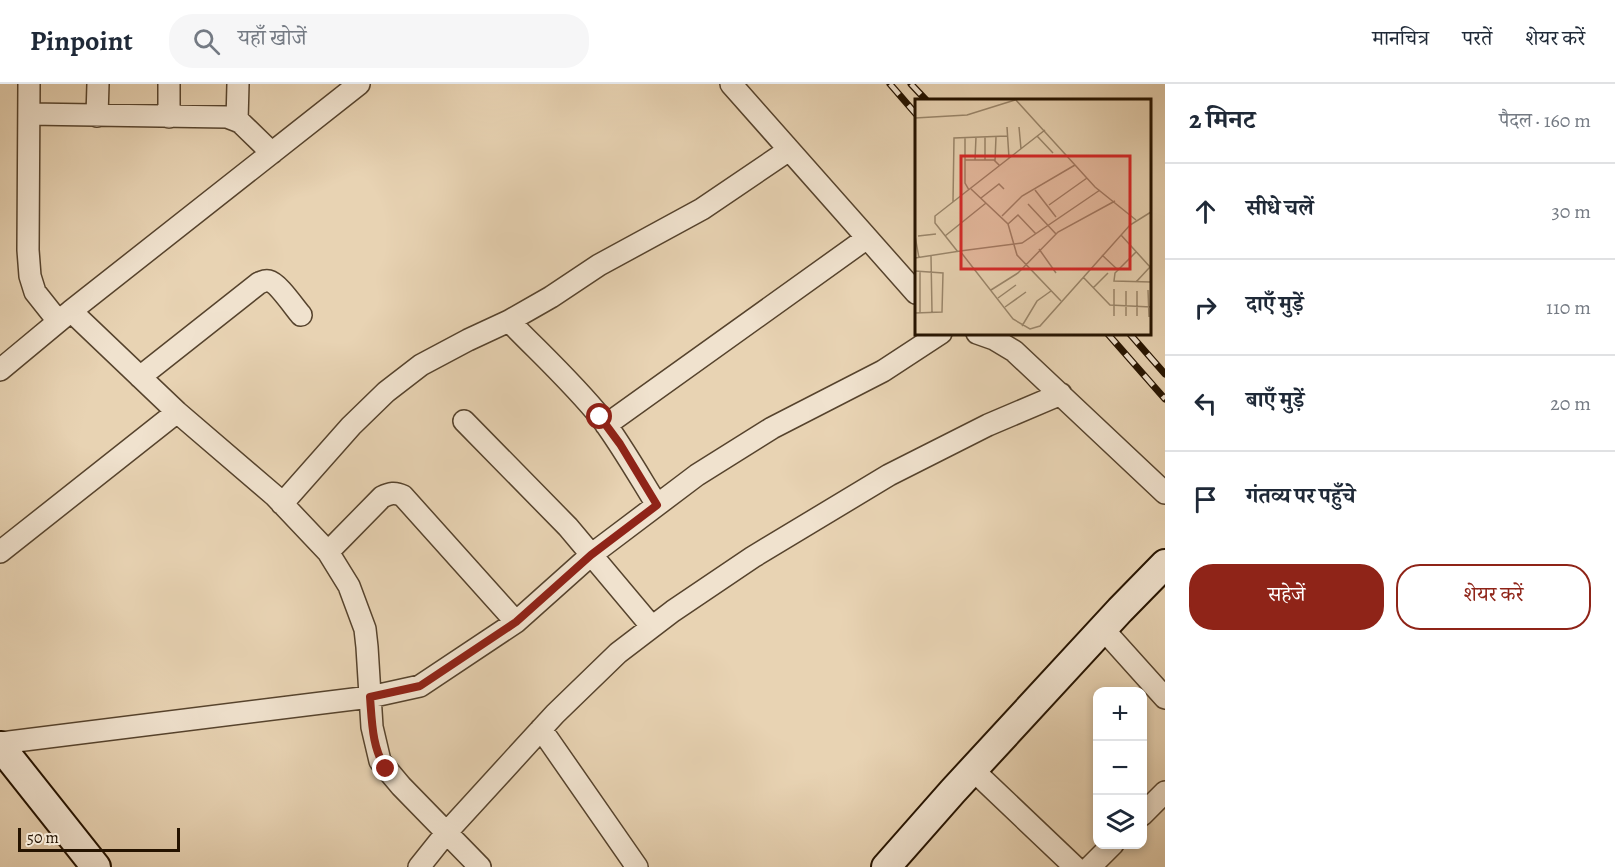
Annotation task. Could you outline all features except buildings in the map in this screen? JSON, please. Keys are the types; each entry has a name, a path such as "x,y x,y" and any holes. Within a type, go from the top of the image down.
{"street":[{"path":"29,84 28,250 30,276 35,292 140,377 282,504 328,552 349,586 365,629 372,728 380,761 401,786 480,867"},
{"path":"97,116 98,84"},
{"path":"169,84 169,117"},
{"path":"237,121 238,84"},
{"path":"0,370 272,153 332,94 359,84"},
{"path":"731,84 915,292"},
{"path":"29,114 226,117 240,122 272,153"},
{"path":"282,504 351,426 386,392 421,365 551,297 599,265 702,208 789,150"},
{"path":"606,425 867,238"},
{"path":"140,377 259,283 272,282 301,315"},
{"path":"509,321 574,386 606,425 657,505"},
{"path":"0,744 370,697 420,686 516,622 591,555 697,475 772,428 883,371 939,334"},
{"path":"980,334 994,339 1014,351 1165,493"},
{"path":"419,867 447,832 541,729 618,653 673,611 753,558 889,475 988,425 1061,394"},
{"path":"0,552 177,412"},
{"path":"464,421 568,527 652,627"},
{"path":"328,552 382,498 397,493 403,496 516,622"},
{"path":"886,867 1165,564"},
{"path":"1103,629 1165,698"},
{"path":"541,729 637,867"},
{"path":"0,744 96,867"},
{"path":"973,770 1076,867"},
{"path":"1147,811 1165,792"},
{"path":"1090,867 1108,849"}],"railway":[{"path":"890,84 915,113"},
{"path":"911,84 925,99"},
{"path":"1108,334 1165,399"},
{"path":"1130,334 1165,374"}],"route":[{"path":"386,769 376,749 370,697 420,686 516,622 591,555 657,505 620,444 600,417"}]}
